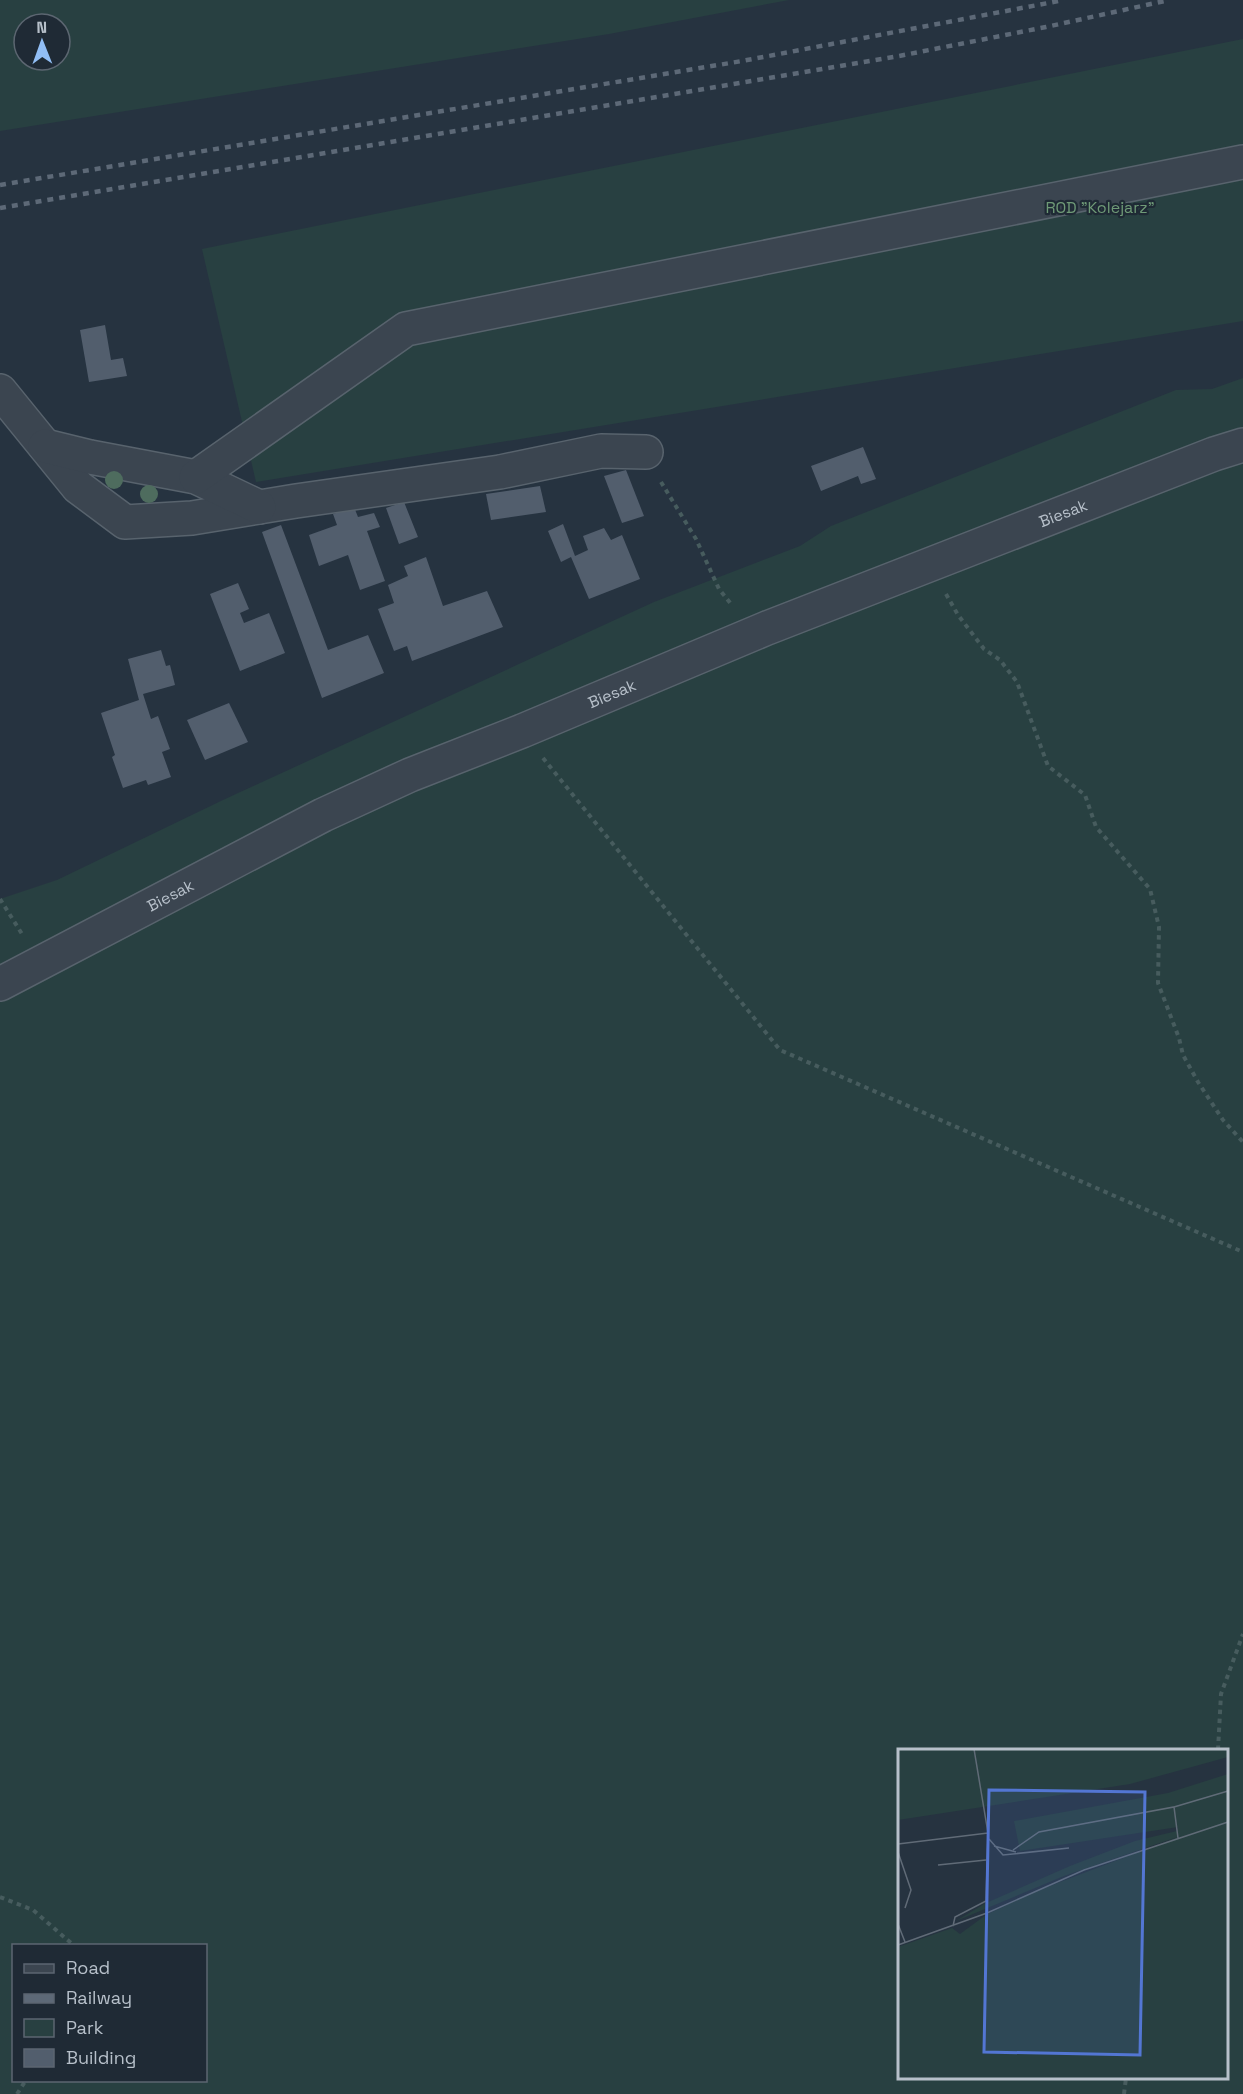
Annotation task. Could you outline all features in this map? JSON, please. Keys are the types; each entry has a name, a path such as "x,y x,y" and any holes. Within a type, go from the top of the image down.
{"street":[{"path":"196,477 406,329 1243,162"},
{"path":"0,391 78,487 125,522 192,518 500,472 601,451 638,452"},
{"name":"Biesak","path":"0,984 323,815 410,775 522,731 767,628 1214,454 1243,445"},
{"path":"45,446 196,477 260,507"}],"path":[{"path":"638,452 664,486 696,539 719,589 738,613 767,628"},
{"path":"911,572 923,591 935,597 946,594 958,615 984,649 1000,660 1017,682 1048,766 1085,795 1096,827 1150,889 1159,927 1158,983 1176,1028 1183,1055 1223,1120 1243,1142"},
{"path":"522,731 780,1050 1243,1252"},
{"path":"0,899 40,963"},
{"path":"1218,1749 1221,1694 1243,1634"},
{"path":"0,1897 33,1910 72,1944"},
{"path":"1124,2094 1126,2079"}],"green space":[{"path":"0,0 789,0 609,34 0,131"},
{"name":"ROD \"Kolejarz\"","path":"1243,39 1243,321 256,482 202,249"},
{"path":"1243,378 1243,432 320,800 0,964 0,899 57,880 223,800 654,602 800,546 831,526 1176,390 1212,389"},
{"path":"1243,457 1243,2094 0,2094 0,997 336,824 530,741 868,602"}],"building":[{"path":"105,325 111,360 123,358 127,376 89,382 80,330"},
{"path":"863,447 876,479 861,484 858,476 821,491 811,466"},
{"path":"626,470 644,516 622,523 604,476"},
{"path":"540,486 546,512 491,520 486,494"},
{"path":"404,502 418,537 399,544 386,508"},
{"path":"354,507 358,517 374,513 380,527 367,531 385,581 360,590 348,555 319,566 309,535 337,525 333,514"},
{"path":"563,524 575,556 588,550 583,536 604,528 611,540 622,535 640,579 589,599 571,557 561,562 548,531"},
{"path":"281,525 328,650 368,635 384,673 322,698 262,532"},
{"path":"426,557 443,606 487,591 503,627 412,661 407,646 394,651 378,609 394,603 388,585 408,576 404,566"},
{"path":"238,583 249,609 240,613 244,623 269,613 285,653 240,671 210,594"},
{"path":"161,650 166,666 170,665 175,685 143,694 151,719 158,716 170,749 162,752 171,777 148,785 146,780 123,788 112,757 115,755 101,713 139,700 128,659"},
{"path":"229,703 248,742 205,760 187,720"}],"railway":[{"path":"0,185 742,61 1064,0"},
{"path":"0,208 899,56 1169,0"}]}
